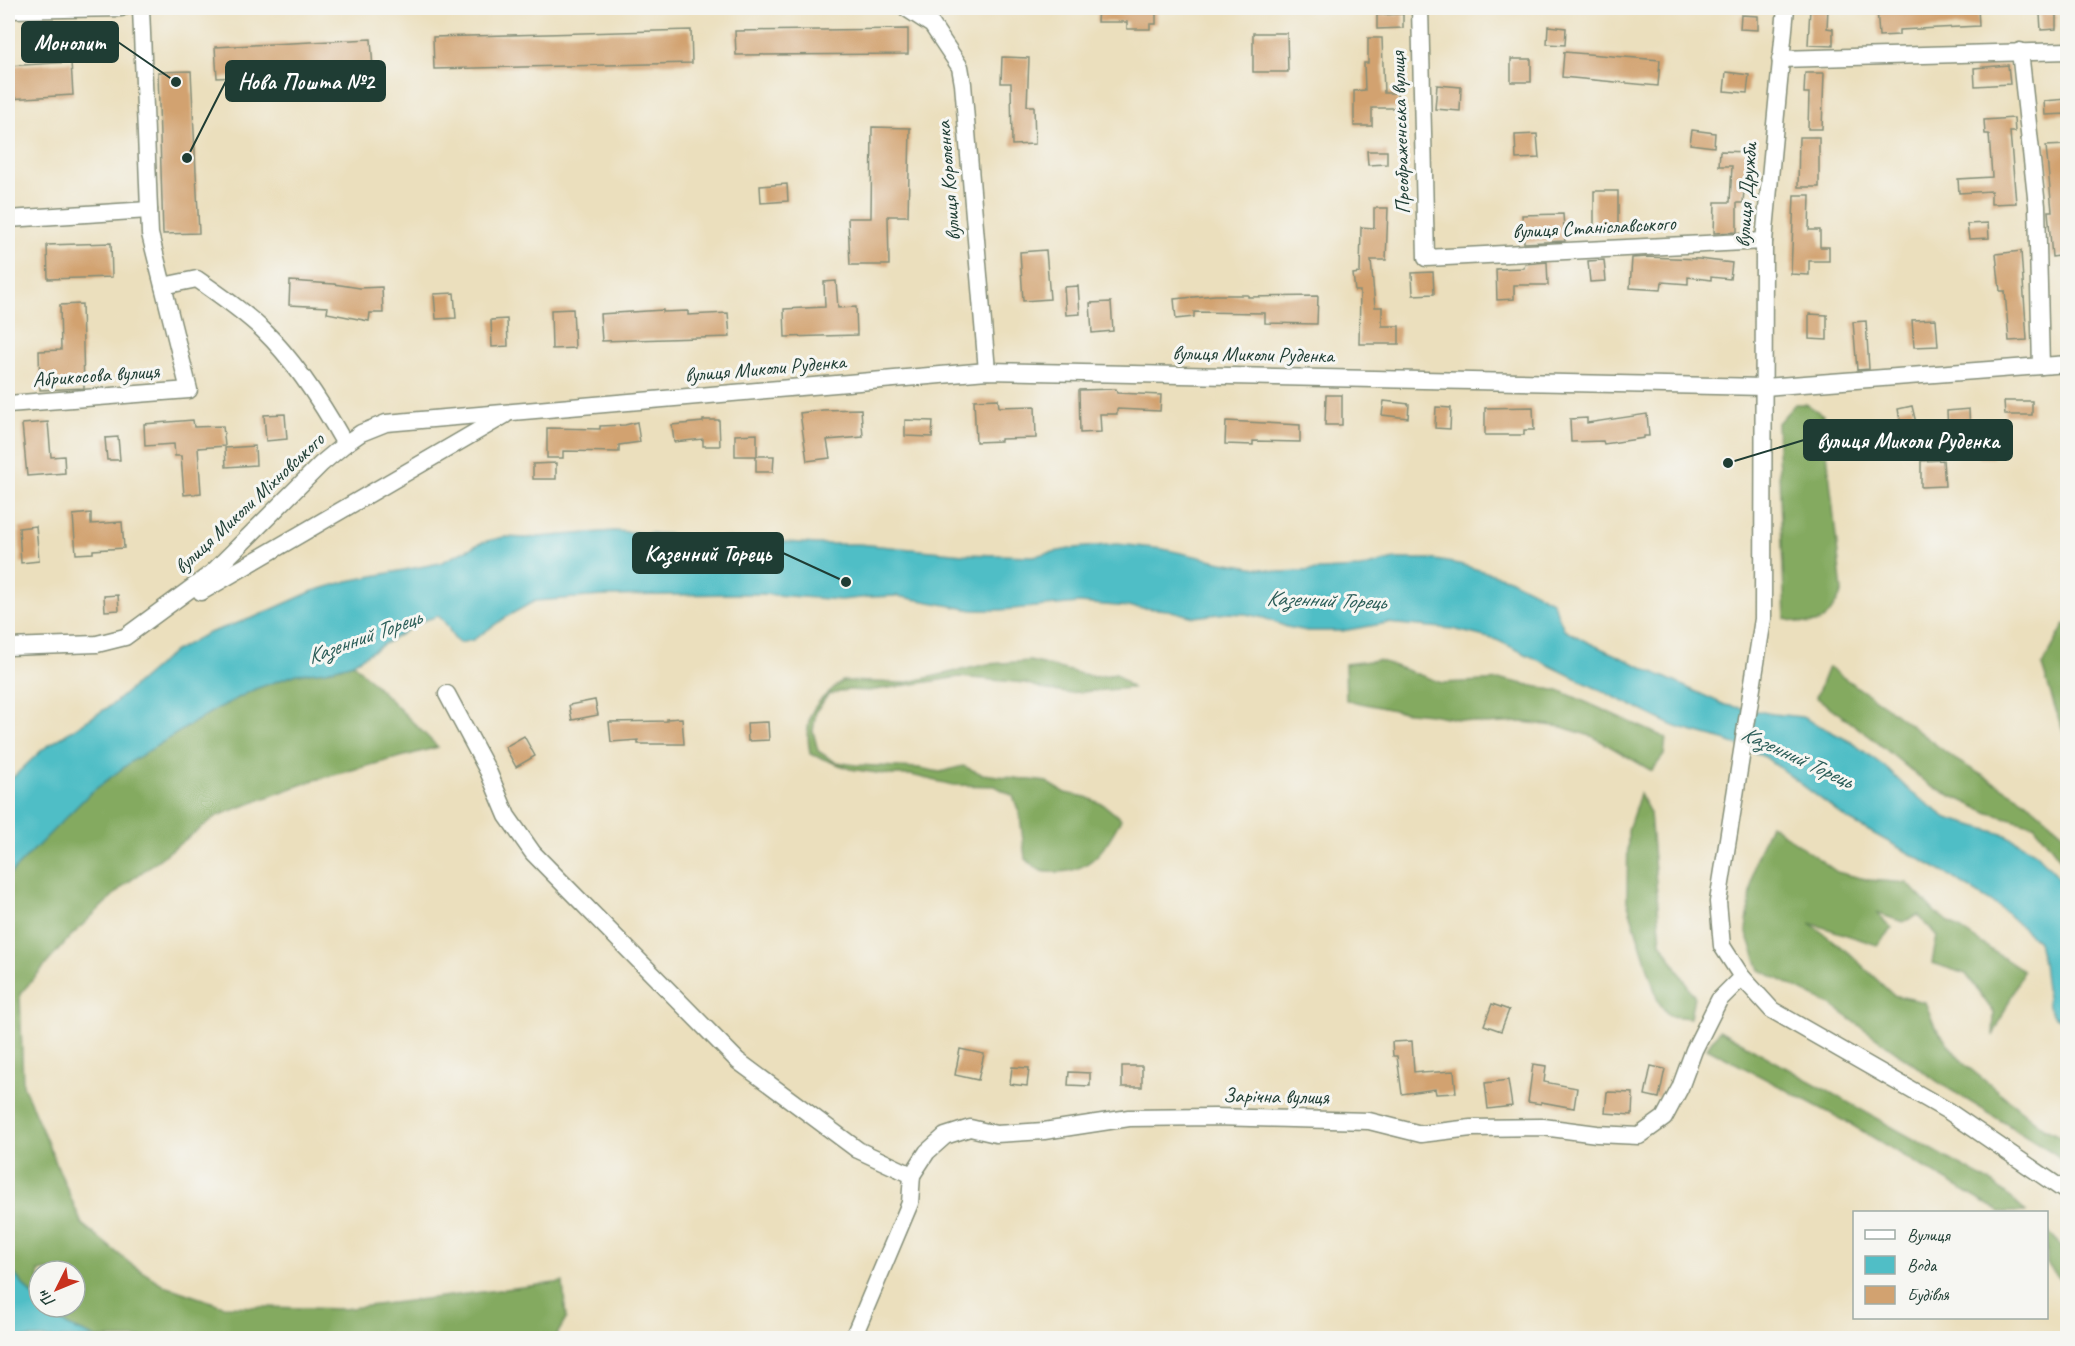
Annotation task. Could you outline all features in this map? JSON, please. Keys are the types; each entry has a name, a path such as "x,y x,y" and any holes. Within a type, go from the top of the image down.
{"street":[{"path":"8,10 121,8"},
{"path":"141,8 150,234 163,286 197,279 230,301 264,331 311,389 328,412 345,444"},
{"name":"вулиця Короленка","path":"906,8 932,25 960,67 987,371"},
{"name":"Преображенська вулиця","path":"1420,8 1426,258"},
{"name":"вулиця Дружби","path":"1786,8 1764,241 1763,619 1718,902 1722,946 1742,977 1772,1010 1948,1111 2067,1193"},
{"path":"2020,51 2037,206 2041,366"},
{"path":"1780,59 2067,51"},
{"path":"8,219 149,210"},
{"name":"вулиця Станіславського","path":"1426,258 1764,241"},
{"name":"Абрикосова вулиця","path":"8,404 189,390 163,286"},
{"name":"вулиця Миколи Руденка","path":"345,444 361,433 386,423 987,371 1765,387 2067,364"},
{"name":"вулиця Миколи Руденка","path":"372,493 510,412"},
{"name":"вулиця Миколи Міхновського","path":"125,637 212,573 321,464 345,444"},
{"name":"вулиця Миколи Міхновського","path":"8,646 97,644 125,637 372,493"},
{"path":"447,694 488,771 507,816 541,861 738,1061 858,1150 912,1175"},
{"name":"Зарічна вулиця","path":"852,1338 910,1203 912,1175 927,1152 945,1136 970,1128 996,1134 1044,1131 1129,1118 1215,1117 1369,1121 1421,1134 1471,1128 1543,1127 1597,1134 1639,1136 1664,1118 1680,1088 1694,1050 1719,1000 1742,977"}],"green space":[{"path":"1795,404 1806,404 1823,415 1842,592 1826,617 1821,621 1806,624 1785,619 1777,424"},
{"path":"2065,624 2068,627 2067,738 2042,666"},
{"path":"1378,660 1442,683 1505,680 1563,692 1666,738 1664,755 1652,771 1594,737 1562,727 1523,722 1484,724 1430,714 1398,711 1346,700 1345,664"},
{"path":"1030,661 1094,677 1116,674 1132,688 1067,693 1046,690 1025,683 959,677 869,691 847,690 828,695 816,711 813,731 818,751 835,762 919,768 940,772 963,766 982,774 1047,782 1065,793 1086,797 1104,805 1121,819 1104,847 1081,867 1071,871 1047,872 1038,869 1028,861 1025,858 1020,815 1013,796 995,786 953,785 911,775 891,775 850,769 810,754 808,729 812,712 823,697 842,681 904,683 988,664"},
{"path":"353,663 438,747 311,781 217,816 122,887 69,938 20,994 23,1085 82,1224 132,1265 165,1286 223,1306 343,1309 563,1282 566,1319 555,1338 96,1338 68,1326 59,1319 87,1319 87,1259 27,1259 27,1289 8,1263 8,876 89,794 132,761 211,712 255,689 297,674 326,671"},
{"path":"1828,667 1888,708 1956,760 2026,801 2063,833 2067,868 2034,825 1989,813 1930,786 1872,738 1816,697"},
{"path":"1640,794 1650,813 1661,942 1694,996 1690,1018 1669,1016 1658,1001 1627,901 1628,830"},
{"path":"1770,824 1837,872 1869,880 1907,883 1936,913 2023,971 1993,1036 1994,1013 1966,974 1932,963 1937,936 1918,915 1903,922 1876,913 1892,928 1877,945 1810,923 1850,954 1893,995 1925,1002 1935,1027 1963,1063 2045,1129 2067,1140 2067,1167 2054,1153 1941,1084 1831,1005 1760,970 1746,930 1755,861"},
{"path":"1719,1030 1994,1184 2025,1211 1998,1211 1845,1121 1707,1048"},
{"path":"2048,1232 2054,1237 2067,1257 2067,1287 2048,1265"}],"water":[{"path":"614,531 817,544 859,544 963,554 1033,556 1075,548 1117,544 1163,549 1281,572 1360,568 1394,559 1429,559 1459,564 1509,579 1552,601 1564,629 1585,641 1725,705 1802,717 1851,742 1885,767 1912,793 1947,818 2006,835 2036,853 2054,872 2067,893 2067,1023 2053,1016 2048,1006 2038,942 2001,908 1945,873 1849,820 1765,757 1727,741 1676,727 1497,640 1453,629 1387,623 1342,631 1307,631 1246,614 1227,613 1194,617 1168,610 1079,603 1001,610 973,610 897,596 841,600 762,594 602,596 535,601 506,617 473,640 459,643 446,623 438,616 422,621 353,663 326,671 297,674 255,689 211,712 132,761 89,794 8,876 8,782 43,749 113,704 173,652 206,634 255,617 313,591 348,581 440,563 483,542 504,537 526,538"},
{"path":"8,1263 27,1289 27,1319 59,1319 68,1326 96,1338 8,1338"}],"building":[{"path":"1098,8 1156,8 1156,24 1150,24 1150,29 1127,29 1127,22 1097,22"},
{"path":"1810,8 1828,8 1827,28 1833,29 1833,46 1808,45"},
{"path":"1877,8 1897,8 1897,11 1978,8 1979,26 1899,30 1899,35 1879,36"},
{"path":"1403,14 1403,28 1377,29 1377,15"},
{"path":"2040,14 2056,14 2056,29 2041,30"},
{"path":"1741,15 1758,16 1758,30 1740,29"},
{"path":"1548,26 1566,28 1565,45 1547,44"},
{"path":"908,29 908,54 736,55 735,31"},
{"path":"691,30 692,63 434,69 433,37"},
{"path":"1253,33 1287,33 1288,72 1253,72"},
{"path":"1368,38 1382,38 1384,93 1397,93 1398,108 1372,108 1372,126 1354,126 1354,91 1365,90 1364,63 1368,63"},
{"path":"371,39 373,70 217,78 215,47"},
{"path":"1564,52 1660,60 1658,86 1562,77"},
{"path":"1002,57 1029,58 1027,106 1034,106 1035,144 1012,145 1011,83 1001,83"},
{"path":"1511,59 1531,59 1531,82 1511,82"},
{"path":"71,62 73,95 8,99 8,66"},
{"path":"2008,65 2010,84 1975,86 1974,68"},
{"path":"191,71 199,233 163,234 158,72"},
{"path":"1726,72 1749,75 1747,93 1724,91"},
{"path":"1805,73 1824,73 1822,129 1808,129 1809,93 1804,93"},
{"path":"1437,85 1461,87 1460,111 1435,109"},
{"path":"2067,99 2067,114 2045,115 2044,101"},
{"path":"2014,118 2015,132 2010,132 2016,203 1991,204 1991,191 1959,193 1958,179 1992,177 1989,134 1985,134 1984,120"},
{"path":"872,127 910,128 908,216 888,216 889,265 850,265 848,218 871,218"},
{"path":"1692,130 1715,133 1714,147 1690,144"},
{"path":"1537,134 1539,158 1516,159 1515,135"},
{"path":"1799,137 1819,137 1819,187 1798,187"},
{"path":"2067,145 2067,255 2052,257 2048,211 2052,211 2046,146"},
{"path":"1367,151 1387,151 1387,164 1368,165"},
{"path":"1720,151 1747,152 1743,203 1737,203 1737,232 1714,233 1715,202 1730,202 1732,166 1719,166"},
{"path":"787,184 788,201 761,203 760,186"},
{"path":"1594,191 1618,191 1618,232 1594,232"},
{"path":"1794,195 1810,195 1809,230 1820,230 1820,247 1829,247 1829,261 1809,261 1809,275 1791,274"},
{"path":"1374,208 1388,208 1386,260 1371,260 1375,307 1382,307 1382,326 1399,326 1399,344 1359,344 1360,291 1355,291 1353,274 1360,273 1361,227 1374,228"},
{"path":"1563,214 1565,241 1524,243 1522,215"},
{"path":"1988,223 1989,238 1969,239 1967,224"},
{"path":"111,243 112,277 48,279 47,245"},
{"path":"1046,250 1050,299 1023,301 1020,252"},
{"path":"2021,251 2027,340 2009,341 2005,291 2000,291 1996,254"},
{"path":"1632,258 1732,263 1730,279 1711,277 1711,280 1688,277 1688,284 1662,282 1661,290 1630,288"},
{"path":"1604,260 1606,281 1590,282 1588,261"},
{"path":"1547,262 1548,285 1514,285 1514,299 1497,300 1496,269 1524,268 1525,264"},
{"path":"1433,272 1434,294 1413,295 1412,273"},
{"path":"290,281 360,288 382,287 383,313 370,313 369,321 327,313 328,307 289,305"},
{"path":"836,281 838,308 856,307 857,335 785,337 784,309 825,307 824,282"},
{"path":"1078,286 1080,314 1066,315 1064,287"},
{"path":"454,293 456,318 436,319 434,294"},
{"path":"1215,295 1318,296 1317,324 1265,323 1265,313 1194,312 1194,317 1176,319 1174,299"},
{"path":"1111,302 1113,331 1092,333 1090,303"},
{"path":"82,304 84,388 40,390 39,351 61,350 60,305"},
{"path":"573,309 575,348 552,349 551,310"},
{"path":"663,310 663,312 688,311 688,315 728,313 730,337 602,341 600,314"},
{"path":"1809,314 1827,315 1827,340 1809,339"},
{"path":"507,319 508,346 492,347 491,320"},
{"path":"1936,319 1938,346 1914,347 1912,320"},
{"path":"1866,321 1869,369 1857,370 1853,322"},
{"path":"1116,389 1117,393 1161,395 1160,411 1117,409 1117,414 1100,414 1101,432 1080,433 1079,390"},
{"path":"1326,395 1342,395 1342,425 1325,425"},
{"path":"998,399 999,407 1035,406 1036,438 976,442 974,400"},
{"path":"1384,401 1409,404 1408,418 1382,415"},
{"path":"2004,401 2032,401 2032,415 2005,415"},
{"path":"1912,406 1916,423 1901,426 1898,409"},
{"path":"1436,407 1451,408 1450,429 1435,428"},
{"path":"1533,407 1534,430 1524,430 1524,435 1485,435 1485,408"},
{"path":"861,409 863,437 827,440 830,458 807,461 800,413"},
{"path":"1969,409 1970,434 1992,435 1993,458 1979,458 1979,451 1949,452 1947,411"},
{"path":"285,414 287,439 266,441 264,415"},
{"path":"1647,414 1649,436 1644,436 1644,438 1604,444 1603,441 1571,442 1570,419 1587,418 1587,423"},
{"path":"193,420 194,427 223,426 225,446 198,448 201,493 184,495 181,456 175,456 174,444 145,446 144,424"},
{"path":"703,420 719,420 720,446 703,446 703,439 674,442 672,425 703,422"},
{"path":"905,420 933,421 932,437 905,436"},
{"path":"1226,421 1300,425 1300,442 1253,441 1253,445 1225,444"},
{"path":"48,422 51,457 64,456 65,473 27,476 22,424"},
{"path":"637,422 640,442 619,445 619,452 563,451 563,458 547,458 547,428 600,429 600,426"},
{"path":"757,434 757,456 774,456 773,472 756,472 756,456 735,456 735,435"},
{"path":"118,437 120,460 107,460 105,438"},
{"path":"255,446 256,465 226,467 225,448"},
{"path":"1943,460 1945,486 1921,487 1921,461"},
{"path":"556,463 556,479 533,479 533,464"},
{"path":"91,513 91,524 122,522 124,548 93,550 93,553 76,554 73,515"},
{"path":"36,526 39,561 21,563 19,528"},
{"path":"118,595 119,610 105,611 104,596"},
{"path":"595,700 598,715 572,720 569,705"},
{"path":"682,718 684,744 638,744 638,740 611,742 609,722 667,721 667,719"},
{"path":"768,722 769,740 748,741 747,723"},
{"path":"524,736 535,756 516,767 505,747"},
{"path":"1492,1004 1509,1010 1501,1031 1484,1025"},
{"path":"1412,1041 1414,1072 1454,1071 1456,1093 1436,1094 1435,1089 1402,1094 1397,1056 1393,1056 1392,1042"},
{"path":"960,1049 984,1054 978,1080 955,1075"},
{"path":"1533,1064 1546,1066 1544,1082 1577,1088 1574,1108 1528,1102"},
{"path":"1122,1066 1142,1066 1142,1087 1122,1087"},
{"path":"1651,1066 1665,1069 1659,1098 1645,1095"},
{"path":"1012,1067 1029,1068 1027,1086 1010,1084"},
{"path":"1069,1072 1090,1073 1090,1086 1068,1085"},
{"path":"1508,1080 1512,1106 1488,1109 1485,1083"},
{"path":"1607,1092 1633,1093 1632,1115 1605,1113"}],"place":[{"name":"Монолит","path":"176,82"},
{"name":"Нова Пошта №2","path":"187,158"},
{"name":"вулиця Миколи Руденка","path":"1728,463"},
{"name":"Казенний Торець","path":"846,582"}]}
